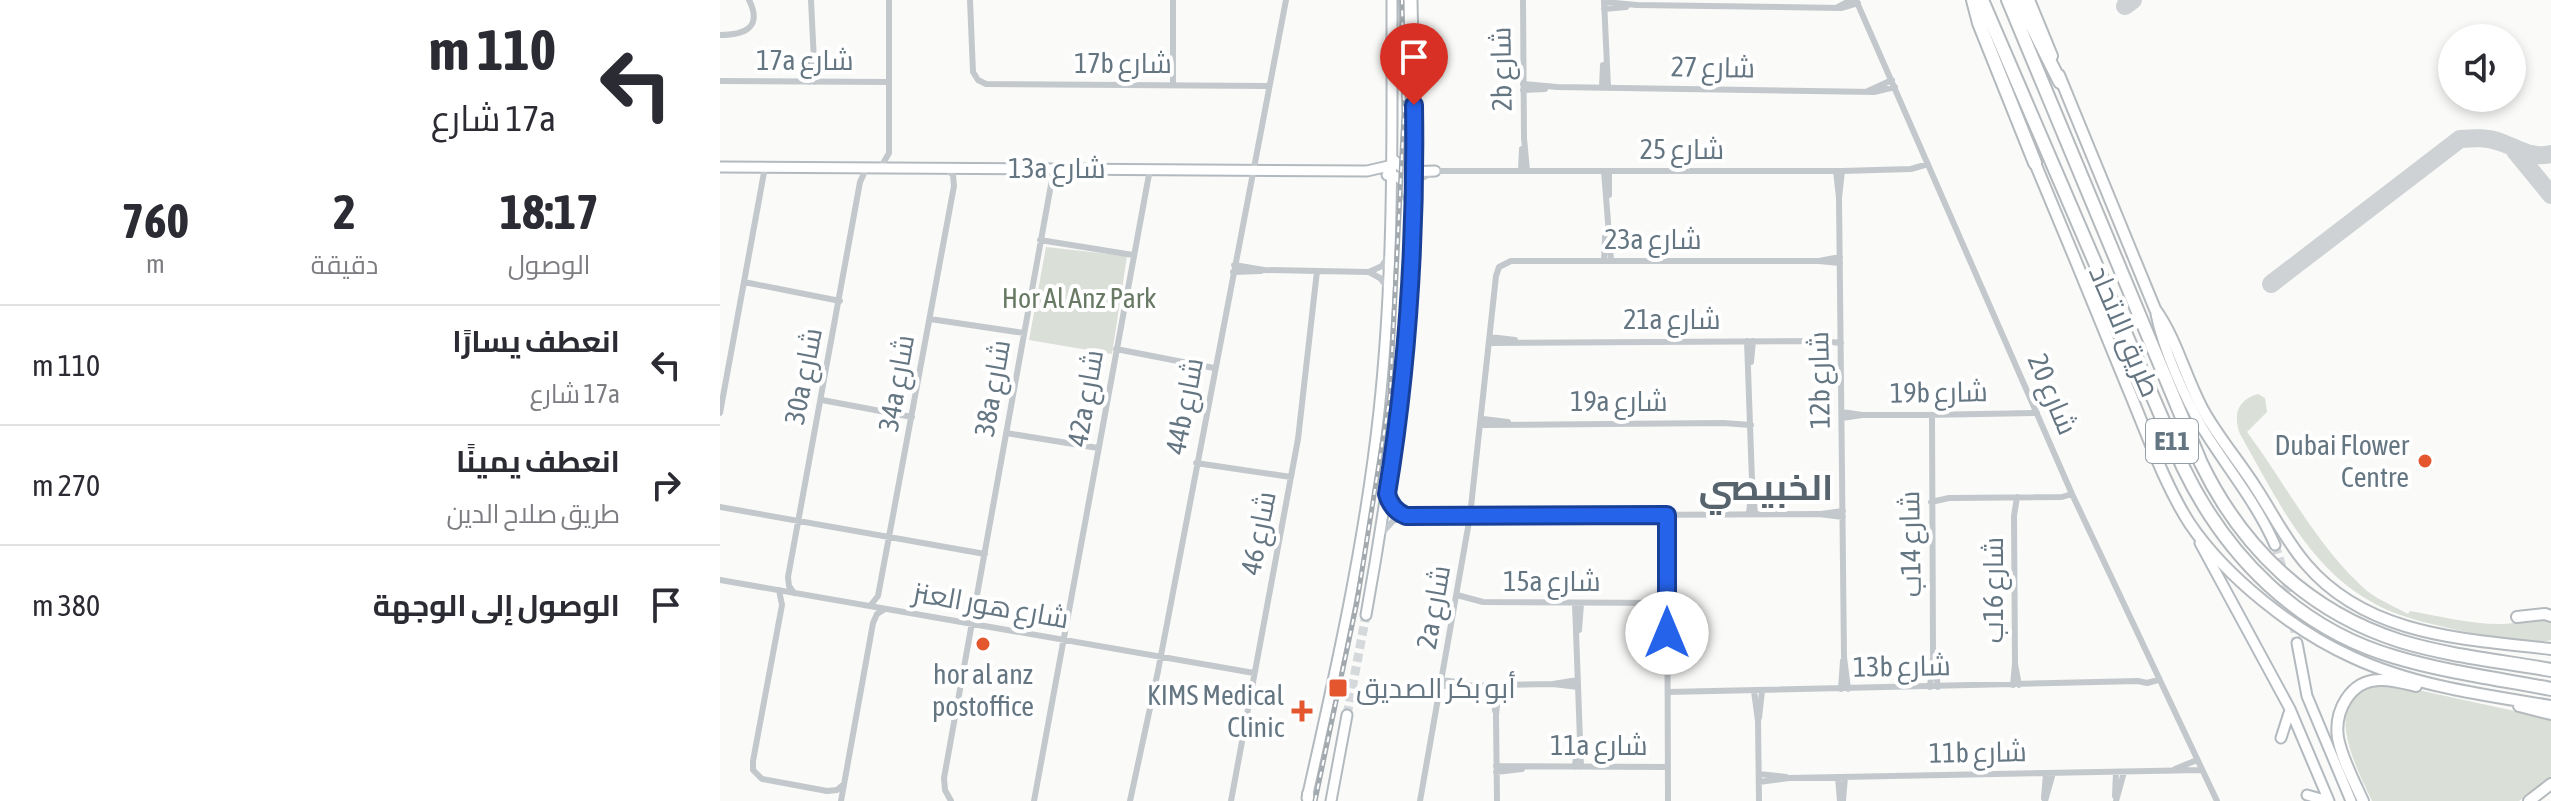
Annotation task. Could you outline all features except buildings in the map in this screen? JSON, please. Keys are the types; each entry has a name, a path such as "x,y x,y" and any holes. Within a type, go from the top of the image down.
{"highway":[{"path":"1973,0 1979,23 2035,163"},
{"name":"طريق الاتحاد","path":"1982,0 2183,467 2208,513 2240,557 2267,585 2298,610 2367,648 2417,664 2551,689"},
{"name":"طريق الاتحاد","path":"2008,0 2201,463 2222,504 2250,541 2300,589 2359,625 2425,647 2551,670"},
{"path":"2019,0 2060,82"}],"main road":[{"path":"1308,799 1368,492 1379,411 1393,166 1392,0"},
{"path":"1405,0 1406,84 1414,105"},
{"path":"1366,615 1402,386 1415,191 1412,0"},
{"name":"طريق الاتحاد","path":"2029,0 2148,291 2162,335 2195,415 2253,501 2275,545"},
{"path":"1382,111 1393,120"},
{"path":"2035,163 2154,452 2290,709 2328,801"},
{"path":"1393,166 1415,173 1435,171"},
{"path":"1393,166 1409,191 1405,265 1409,281"},
{"name":"13a شارع","path":"720,167 1367,171 1393,166"},
{"path":"2155,309 2167,327 2203,410 2292,548 2324,584 2364,611 2387,621 2434,634 2547,647"},
{"path":"2190,524 2256,594 2302,630 2353,658 2443,687 2551,706"},
{"path":"2517,617 2551,616"},
{"path":"2297,643 2307,696 2351,801"},
{"path":"2362,801 2341,749 2337,726 2342,704 2367,682 2378,680 2429,689 2443,687"},
{"path":"2498,698 2551,714"},
{"path":"2281,738 2290,709"},
{"path":"1331,801 1347,715"},
{"path":"2529,801 2551,784"},
{"path":"2307,795 2328,801"}],"street":[{"path":"720,35 741,34 749,28 753,18 749,0"},
{"path":"811,0 812,82"},
{"path":"889,0 889,153 898,167"},
{"name":"17b شارع","path":"970,0 972,67 978,80 991,84 1268,86"},
{"path":"1173,0 1173,86"},
{"name":"44b شارع","path":"1158,656 1284,0"},
{"name":"2b شارع","path":"1523,0 1524,171"},
{"path":"1605,87 1604,4 1768,3 1838,7 1855,1"},
{"name":"شارع 20","path":"1855,1 2071,491 2217,801"},
{"name":"17a شارع","path":"720,81 889,82"},
{"name":"شارع 27","path":"1523,87 1877,92 1894,84"},
{"path":"1415,152 1424,167 1435,171"},
{"path":"881,167 889,153"},
{"name":"شارع 25","path":"1435,171 1839,171 1911,169 1928,164"},
{"path":"720,413 723,382 765,167"},
{"name":"30a شارع","path":"794,593 788,582 861,178 867,167"},
{"name":"34a شارع","path":"870,606 878,596 954,186 953,175 945,167"},
{"name":"38a شارع","path":"951,801 945,790 944,778 1052,167"},
{"name":"42a شارع","path":"1034,801 1148,169"},
{"path":"1415,191 1422,178 1435,171"},
{"path":"1607,171 1607,261"},
{"name":"12b شارع","path":"1839,171 1845,689"},
{"path":"1040,240 1133,255"},
{"path":"1233,268 1369,272 1382,266 1390,254"},
{"name":"23a شارع","path":"1496,276 1499,267 1506,262 1840,260"},
{"name":"شارع 46","path":"1231,801 1301,419 1317,271"},
{"path":"1369,272 1380,278 1388,288"},
{"name":"2a شارع","path":"1420,801 1470,516 1496,276"},
{"path":"744,282 840,301"},
{"path":"930,319 1024,333"},
{"name":"21a شارع","path":"1490,340 1841,340"},
{"path":"1750,341 1752,514"},
{"path":"1116,349 1214,368"},
{"path":"822,400 912,417"},
{"name":"19b شارع","path":"2017,413 2034,405"},
{"name":"19b شارع","path":"1842,415 2037,413"},
{"name":"شارع 14ب","path":"1929,415 1934,687"},
{"name":"19a شارع","path":"1482,422 1751,422"},
{"path":"1006,433 1098,448"},
{"path":"1196,463 1291,477"},
{"path":"1931,499 2062,497 2071,491"},
{"path":"1387,494 1396,510 1406,516"},
{"name":"شارع 16ب","path":"2014,497 2016,685"},
{"path":"720,507 985,554"},
{"path":"1380,538 1393,521 1406,516 1843,514"},
{"path":"1667,515 1668,801"},
{"name":"شارع هور العنز","path":"720,580 1254,673"},
{"path":"779,590 782,605 753,770 766,780 827,791 837,790 844,784"},
{"name":"15a شارع","path":"1457,599 1578,604 1667,603"},
{"path":"1578,604 1578,767"},
{"path":"841,801 873,623 877,614 885,609"},
{"path":"1130,801 1158,656"},
{"name":"13b شارع","path":"2138,681 2154,672"},
{"name":"13b شارع","path":"1668,692 2147,683 2158,680"},
{"path":"1441,683 1578,684"},
{"path":"1496,684 1497,801"},
{"path":"1758,691 1759,801"},
{"name":"11b شارع","path":"2167,771 2197,760"},
{"name":"11a شارع","path":"1496,769 1668,767"},
{"name":"11b شارع","path":"1759,778 2202,770"},
{"path":"2116,801 2120,772"},
{"path":"2045,801 2049,773"},
{"path":"1841,777 1842,801"}],"green space":[{"name":"Hor Al Anz Park","path":"1046,247 1127,256 1112,354 1029,340"},
{"path":"2258,394 2265,398 2267,412 2247,432 2317,535 2367,591 2408,614 2410,611 2489,624 2551,619 2551,640 2533,642 2497,638 2409,618 2377,605 2332,573 2297,531 2240,434 2238,409 2245,400"},
{"path":"2386,683 2551,719 2551,777 2519,801 2372,801 2350,749 2346,714 2352,699 2365,689"}],"taxiway":[{"path":"2125,6 2133,0"},
{"path":"2271,284 2460,139 2490,139 2531,154 2551,154"},
{"path":"2515,151 2551,195"}],"tunnel":[{"path":"2275,545 2285,576 2297,643"},
{"path":"1347,715 1366,615"}],"railway":[{"path":"1315,801 1357,602 1390,395 1404,114 1402,0"}],"place":[{"name":"Dubai Flower Centre","path":"2425,461"},
{"name":"hor al anz postoffice","path":"983,644"},
{"name":"أبو بكر الصديق","path":"1338,688"},
{"name":"KIMS Medical Clinic","path":"1302,711"}],"district":[{"name":"الخبيصي","path":"1766,487"}],"route":[{"path":"1414,105 1415,186 1405,351 1387,494 1389,500 1396,510 1406,516 1667,515 1667,633"}]}
